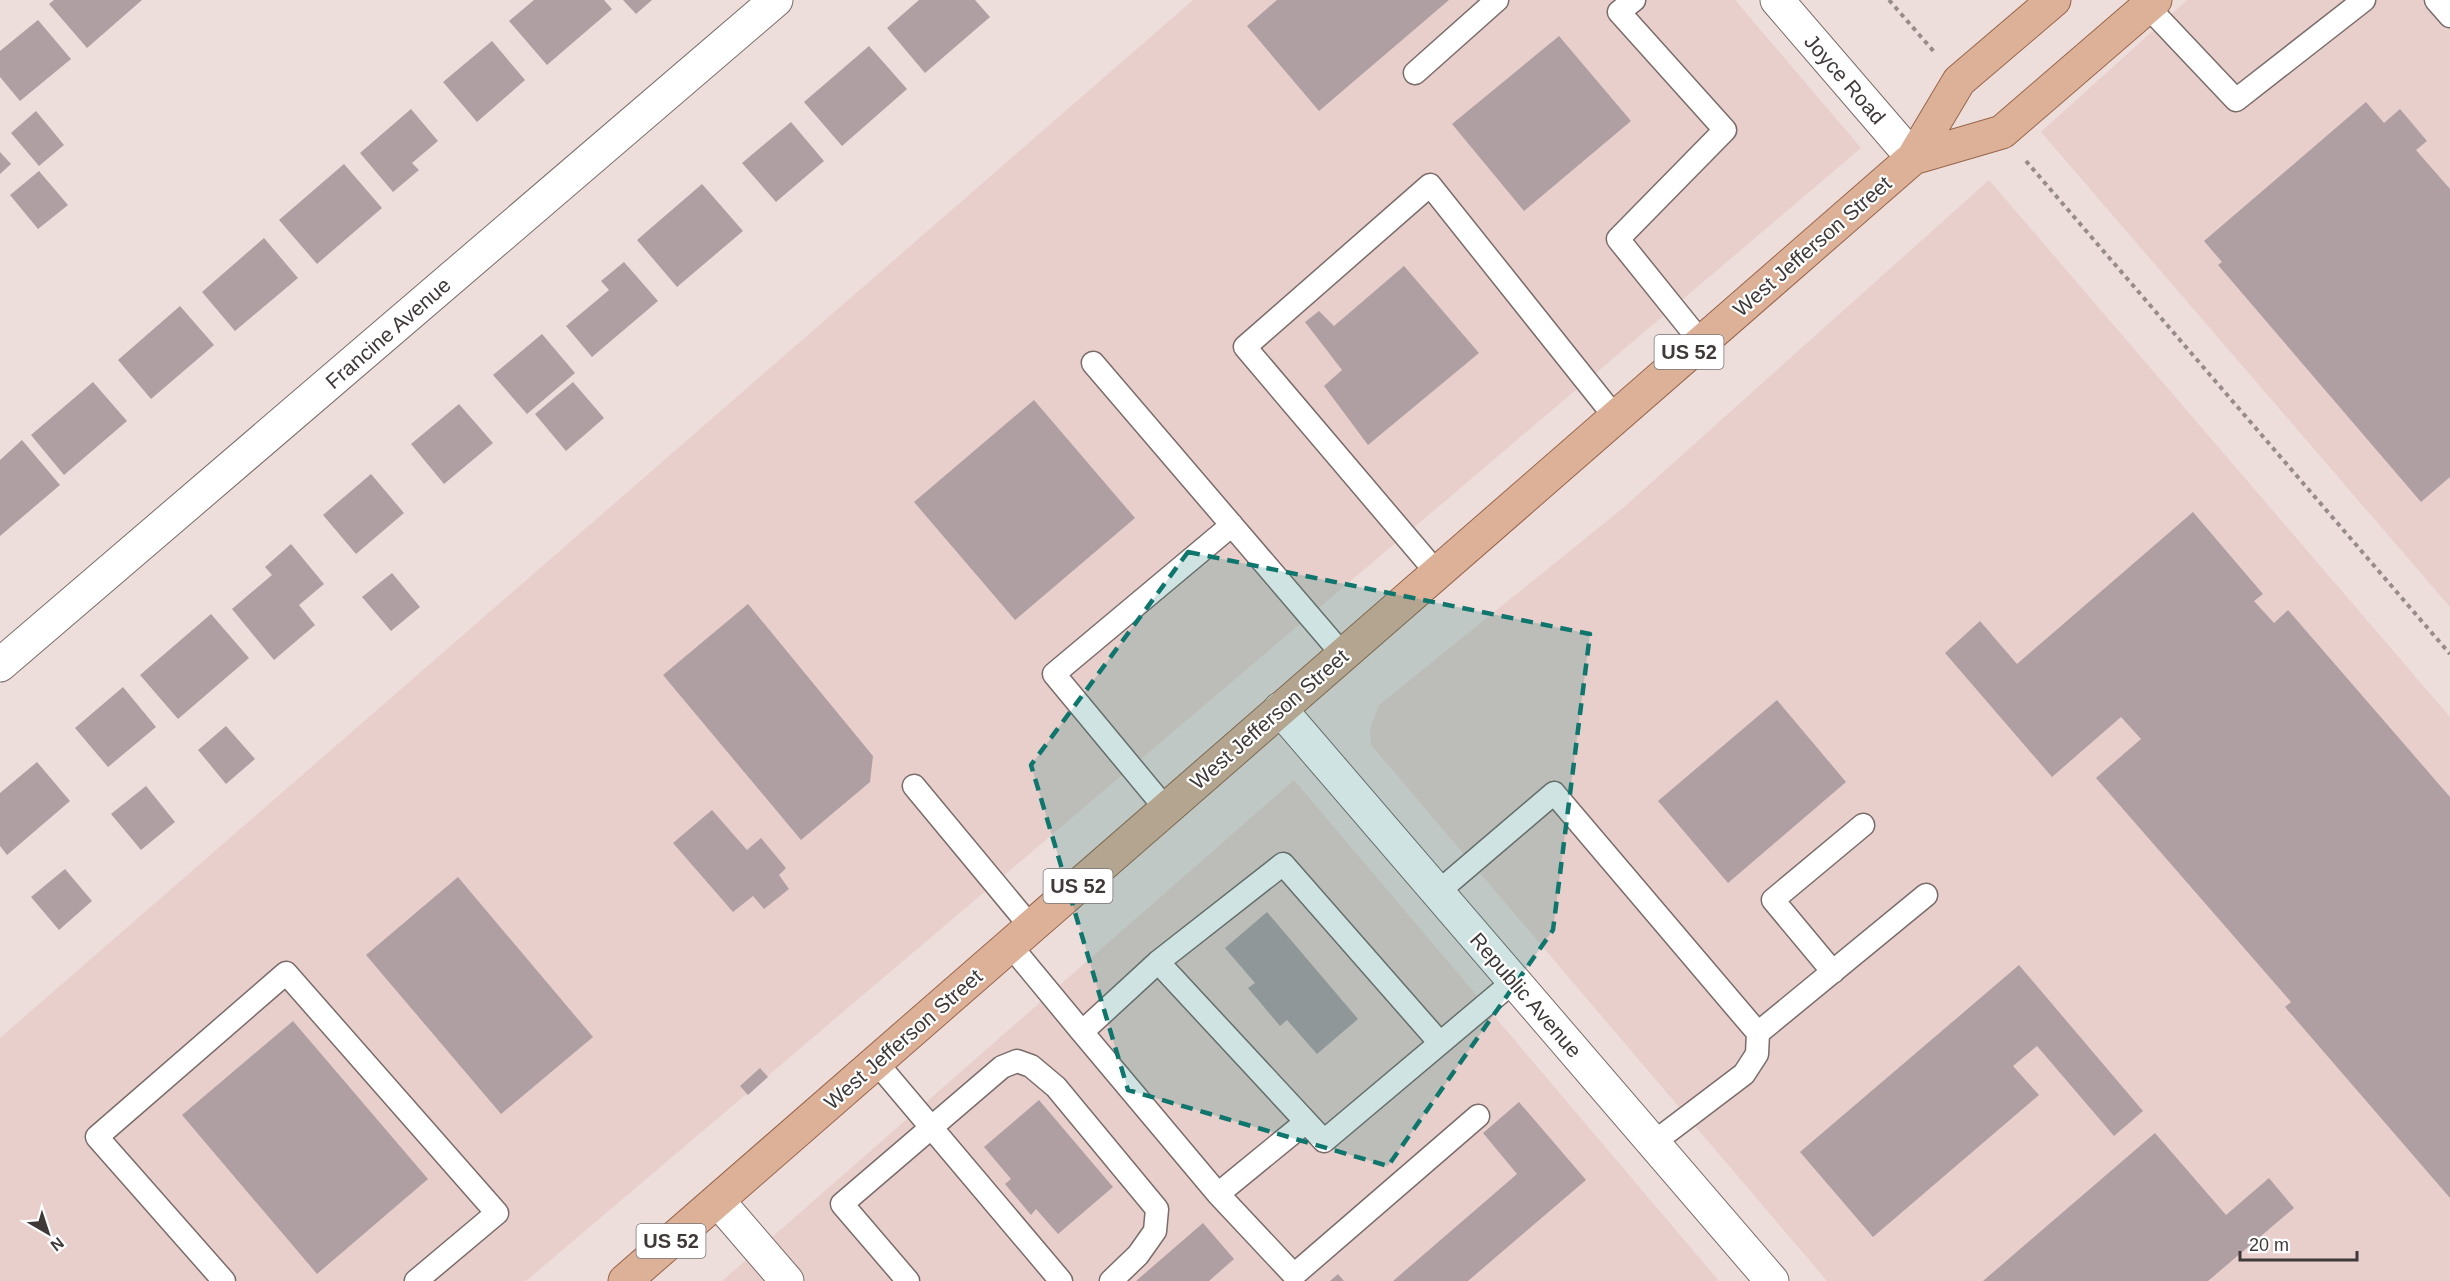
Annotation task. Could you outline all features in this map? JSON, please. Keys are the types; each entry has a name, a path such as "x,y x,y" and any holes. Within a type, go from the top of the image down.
{"main road":[{"name":"West Jefferson Street","path":"625,1281 1913,158 1959,81 2054,0"},
{"name":"West Jefferson Street","path":"1913,158 2002,132 2151,3"}],"street":[{"name":"Francine Avenue","path":"0,665 776,0"},
{"name":"Joyce Road","path":"1777,0 1913,158"},
{"name":"Republic Avenue","path":"1280,709 1772,1281"},
{"path":"718,1201 787,1281"}],"lane":[{"path":"1415,73 1497,0"},
{"path":"1634,0 1619,12 1725,130 1618,239 1701,342"},
{"path":"2151,3 2236,100 2364,0"},
{"path":"2436,0 2450,16"},
{"path":"1437,573 1245,347 1430,185 1615,417"},
{"path":"1093,363 1343,655"},
{"path":"1166,809 1054,674 1232,525"},
{"path":"914,786 1021,936 1082,1032 1291,1278 1478,1116"},
{"path":"1438,892 1554,793 1758,1033 1757,1054 1744,1074 1653,1143"},
{"path":"1833,972 1773,900 1863,825"},
{"path":"1082,1032 1158,962 1283,864 1440,1044"},
{"path":"1758,1033 1926,895"},
{"path":"1158,962 1324,1141 1514,981"},
{"path":"224,1281 97,1137 286,973 497,1213 416,1281"},
{"path":"908,1281 842,1204 1002,1067 1017,1061 1031,1066 1056,1087 1157,1209 1155,1231 1138,1255 1111,1281"},
{"path":"876,1062 1061,1281"},
{"path":"1218,1194 1306,1122"}],"path":[{"path":"1889,0 1943,62"},
{"path":"2026,161 2450,654"}],"highlighted area":[{"path":"1188,552 1590,634 1553,930 1388,1166 1128,1090 1031,765"}],"shaded area":[{"path":"1193,0 1735,0 1861,148 526,1281 0,1281 0,1038"},
{"path":"2187,0 2450,0 2450,607 2041,132"},
{"path":"1989,180 2450,717 2450,1281 1827,1281 1371,745 1370,728 1379,705 1623,508"},
{"path":"1294,780 1719,1281 722,1281"}],"building":[{"path":"54,0 142,0 87,48 49,4"},
{"path":"534,0 604,0 612,9 547,65 509,21"},
{"path":"623,0 652,0 636,14"},
{"path":"919,0 975,0 990,17 925,73 887,28"},
{"path":"1277,0 1449,0 1319,111 1247,26"},
{"path":"38,20 71,59 20,101 0,77 0,51"},
{"path":"1559,36 1631,121 1524,211 1452,124"},
{"path":"492,41 525,80 477,122 443,82"},
{"path":"869,46 907,89 842,146 804,102"},
{"path":"2366,102 2384,123 2400,109 2427,141 2416,150 2450,189 2450,477 2421,502 2218,265 2222,262 2204,241"},
{"path":"411,109 438,141 412,163 419,170 393,192 360,153"},
{"path":"36,111 64,145 39,166 11,133"},
{"path":"791,122 824,161 776,202 742,163"},
{"path":"0,152 11,164 0,174"},
{"path":"344,164 382,208 317,264 279,220"},
{"path":"39,171 68,205 38,229 10,195"},
{"path":"702,184 743,231 677,287 637,240"},
{"path":"264,238 298,278 235,331 202,292"},
{"path":"624,262 658,301 592,357 566,326 609,290 601,281"},
{"path":"1404,266 1479,353 1368,445 1324,386 1342,370 1305,322 1319,311 1334,326"},
{"path":"180,306 214,345 151,399 118,360"},
{"path":"542,334 575,373 527,414 493,375"},
{"path":"93,382 127,421 64,475 31,435"},
{"path":"573,382 604,418 566,451 535,414"},
{"path":"1034,400 1135,518 1015,620 914,502"},
{"path":"459,404 493,443 444,484 411,444"},
{"path":"22,440 60,485 0,536 0,460"},
{"path":"371,474 404,513 356,554 323,515"},
{"path":"2193,512 2263,594 2254,601 2274,623 2288,610 2450,797 2450,1198 2285,1007 2291,1002 2096,778 2141,739 2121,717 2052,777 1945,653 1980,621 2017,664"},
{"path":"291,544 324,584 299,605 315,625 274,660 232,609 272,575 265,567"},
{"path":"392,573 420,607 391,631 362,597"},
{"path":"748,604 873,756 870,782 801,840 663,675"},
{"path":"211,614 249,658 178,719 140,675"},
{"path":"123,687 156,727 108,767 75,728"},
{"path":"1777,700 1846,782 1728,883 1658,801"},
{"path":"226,726 255,759 226,784 198,750"},
{"path":"37,762 70,801 7,855 0,846 0,793"},
{"path":"146,786 175,822 141,850 111,814"},
{"path":"712,810 747,850 761,838 786,868 779,875 789,889 764,909 753,896 733,912 673,843"},
{"path":"65,869 92,901 59,930 31,897"},
{"path":"458,877 593,1037 501,1114 366,955"},
{"path":"1267,912 1358,1019 1317,1054 1287,1020 1280,1026 1248,988 1255,983 1225,948"},
{"path":"2019,965 2143,1111 2114,1136 2037,1046 2013,1066 2039,1095 1873,1237 1800,1152"},
{"path":"293,1021 428,1179 317,1274 182,1115"},
{"path":"760,1068 768,1077 748,1095 740,1086"},
{"path":"1039,1100 1113,1187 1058,1234 1036,1209 1031,1215 1005,1184 1011,1179 984,1147"},
{"path":"1519,1102 1586,1180 1468,1281 1393,1281 1517,1174 1483,1133"},
{"path":"2155,1133 2226,1215 2269,1178 2294,1208 2208,1281 1983,1281"},
{"path":"1203,1223 1234,1259 1209,1281 1136,1281"},
{"path":"1338,1274 1344,1281 1330,1281"}]}
